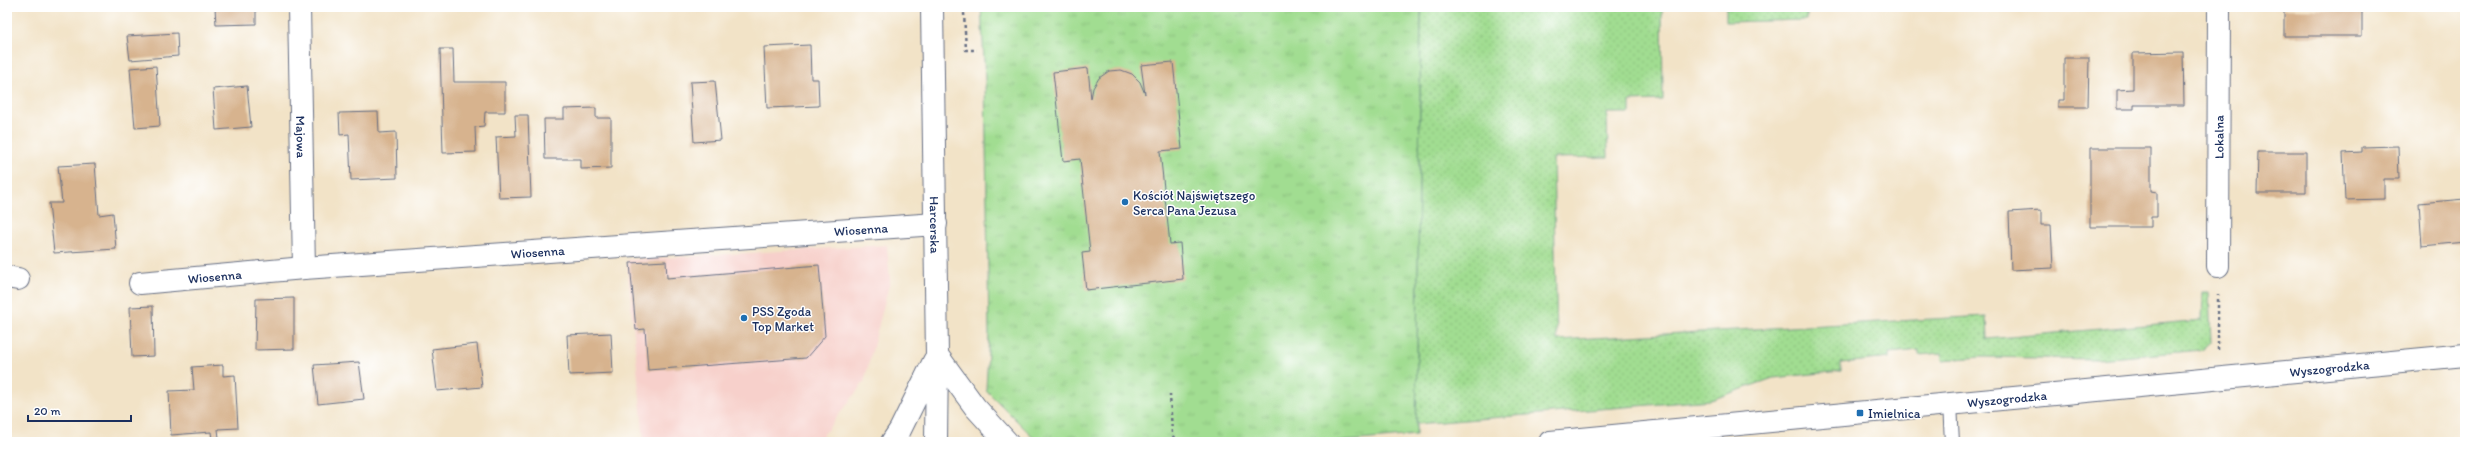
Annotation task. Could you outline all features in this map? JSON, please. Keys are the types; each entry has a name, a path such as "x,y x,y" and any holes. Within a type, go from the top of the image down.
{"street":[{"name":"Majowa","path":"299,7 304,268"},
{"name":"Harcerska","path":"932,7 936,224 936,442"},
{"name":"Lokalna","path":"2218,266 2220,7"},
{"name":"Wiosenna","path":"140,283 304,268 936,224"},
{"path":"892,442 900,430 937,354 975,407 1007,442"},
{"name":"Wyszogrodzka","path":"1550,442 2465,355"}],"lane":[{"path":"1950,404 1952,442"}],"path":[{"path":"963,7 966,50 977,50"},
{"path":"2218,266 2218,355"},
{"path":"1170,394 1172,434 1176,442"}],"shaded area":[{"path":"887,245 890,281 864,382 818,442 644,442 627,260"}],"green space":[{"path":"981,7 1421,7 1416,435 1337,442 1038,442 986,390 989,333 985,79"},
{"path":"1421,7 1662,7 1663,100 1630,101 1630,113 1607,113 1608,157 1553,158 1557,340 1986,316 1987,339 2202,320 2203,292 2209,292 2211,342 2202,350 2097,359 1981,357 1943,360 1942,353 1919,355 1919,350 1889,353 1889,358 1841,363 1841,371 1773,378 1711,400 1416,424"},
{"path":"1726,7 1807,7 1807,20 1726,22"}],"building":[{"path":"215,7 256,7 256,24 216,25"},
{"path":"2284,9 2362,10 2362,36 2284,36"},
{"path":"177,33 178,56 130,60 127,36"},
{"path":"810,45 811,79 818,79 819,106 767,108 764,47"},
{"path":"440,49 453,49 454,82 505,82 505,112 485,112 484,126 475,127 476,152 443,153"},
{"path":"2183,52 2184,105 2134,105 2134,109 2117,109 2117,90 2133,89 2133,53"},
{"path":"2064,58 2089,58 2088,107 2058,107 2058,100 2064,100"},
{"name":"Kościół Najświętszego Serca Pana Jezusa","path":"1173,62 1182,149 1160,151 1170,244 1180,243 1183,279 1086,290 1082,253 1090,252 1080,159 1063,161 1053,72 1088,68 1091,99 1093,88 1099,78 1109,71 1121,70 1132,74 1140,82 1145,94 1141,65"},
{"path":"156,66 160,126 135,128 130,68"},
{"path":"715,81 721,140 694,142 690,82"},
{"path":"247,86 251,127 216,130 213,89"},
{"path":"596,108 596,118 611,118 611,168 581,169 581,159 545,159 544,119 564,119 564,109"},
{"path":"378,112 379,133 396,132 397,178 351,180 349,134 340,135 339,113"},
{"path":"515,115 528,115 531,197 499,198 496,137 516,136"},
{"path":"2398,146 2399,179 2384,179 2384,199 2345,200 2343,153 2362,152 2362,147"},
{"path":"2090,148 2151,148 2151,191 2157,192 2157,217 2151,217 2151,227 2090,227"},
{"path":"2258,152 2306,152 2306,193 2257,193"},
{"path":"95,164 99,215 113,213 116,249 54,253 49,203 62,203 58,166"},
{"path":"2465,199 2465,242 2422,246 2419,203"},
{"path":"2041,210 2041,225 2051,225 2053,268 2011,270 2009,212"},
{"name":"PSS Zgoda Top Market","path":"666,261 667,278 819,265 825,336 806,358 648,370 645,329 636,330 630,263"},
{"path":"294,298 294,349 255,350 256,299"},
{"path":"153,306 154,356 132,357 130,307"},
{"path":"611,333 613,373 569,375 567,335"},
{"path":"477,344 482,387 437,391 432,349"},
{"path":"359,362 364,399 318,404 314,365"},
{"path":"223,365 223,376 235,375 238,428 218,429 219,438 212,439 211,432 171,435 169,391 194,390 192,367"}],"place":[{"name":"Kościół Najświętszego Serca Pana Jezusa","path":"1125,202"},
{"name":"PSS Zgoda Top Market","path":"744,318"},
{"name":"Imielnica","path":"1860,413"}]}
